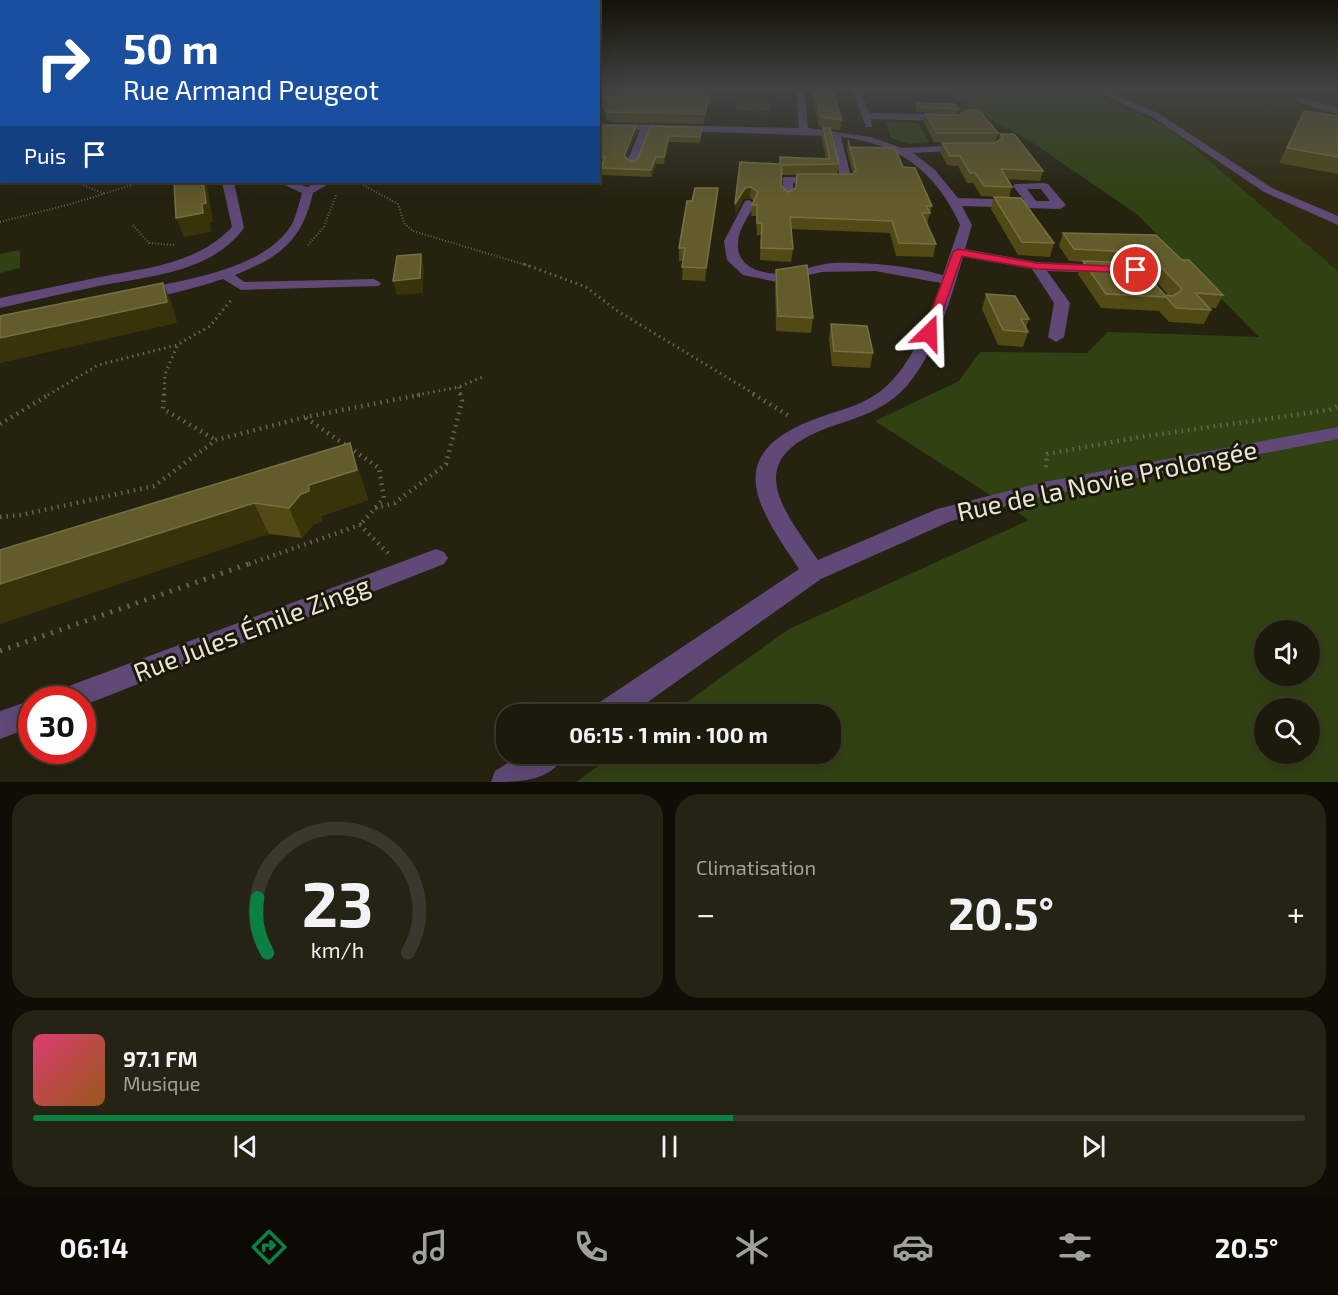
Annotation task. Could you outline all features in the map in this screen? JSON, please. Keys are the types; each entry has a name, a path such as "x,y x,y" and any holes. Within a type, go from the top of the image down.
{"street":[{"path":"803,125 804,132"},
{"path":"862,138 871,129 869,125"},
{"path":"1171,125 1268,190 1338,221"},
{"path":"600,127 804,132 862,138 900,151 915,159 934,175 956,202 966,225 950,281 929,333 909,370 889,394 858,410 799,431 775,450 763,472 770,505 813,572"},
{"path":"631,164 646,128"},
{"path":"788,197 787,179 846,181 836,135"},
{"path":"900,151 972,147"},
{"path":"0,303 165,268 208,253 230,238 238,228 228,183"},
{"path":"287,183 308,191 324,183"},
{"path":"125,298 225,274 259,259 284,242 295,230 303,215 308,191"},
{"path":"956,202 1033,205"},
{"path":"749,204 731,240 731,256 738,265 752,274 770,278 786,277 822,268 894,268 950,281"},
{"path":"958,252 1037,266 1114,269"},
{"path":"1037,266 1062,303 1056,337"},
{"path":"225,274 240,286 374,283"},
{"name":"Rue de la Novie Prolongée","path":"622,704 813,572 945,515 1044,489 1338,433"},
{"name":"Rue Jules Émile Zingg","path":"96,688 436,558"},
{"path":"0,725 18,718"},
{"path":"506,782 534,764"}],"path":[{"path":"78,183 105,194"},
{"path":"0,222 138,183"},
{"path":"360,183 398,204 404,223 414,231 549,272 586,287 616,310 809,428"},
{"path":"0,424 98,365 177,345 210,326 240,286"},
{"path":"177,345 165,374 163,409 216,441"},
{"path":"0,517 21,515 154,486 216,441 306,417 459,387 485,376"},
{"path":"375,508 395,502 446,464 462,401 459,387"},
{"path":"1044,489 1047,454 1140,437 1329,410 1338,406"},
{"path":"0,651 360,525 384,498 379,468 306,417"},
{"path":"360,525 405,571"}],"shaded area":[{"path":"1164,125 1338,125 1338,271 1172,129"}],"green space":[{"path":"886,125 919,125 929,142 909,144 891,138"},
{"path":"1003,125 1164,125 1172,129 1338,271 1338,782 576,782 601,764 841,764 841,704 684,704 789,629 1029,520 875,421 959,381 980,352 1087,353 1108,332 1259,337 1138,215 1030,141"},
{"path":"20,250 20,268 0,273 0,254"}],"building":[{"path":"932,125 992,125 998,133 937,133"},
{"path":"1297,125 1338,125 1338,157 1287,148"},
{"path":"603,126 636,126 624,156 632,162 638,158 651,126 702,128 700,137 669,136 664,157 656,157 651,170 601,168 605,157 600,157 600,130"},
{"path":"823,128 830,128 839,164 782,165 781,186 788,192 796,188 797,174 853,174 856,170 848,140 850,147 895,148 903,167 915,168 932,206 926,206 930,213 922,213 936,244 899,243 892,221 790,217 793,249 761,248 762,223 757,223 757,205 752,205 758,192 751,187 745,188 735,204 740,162 780,164 780,157 830,159"},
{"path":"1000,134 1014,134 1043,171 1001,169 1012,187 984,186 975,173 970,173 960,156 950,156 942,143 995,143 1003,138"},
{"path":"174,183 203,183 206,203 202,204 203,213 176,218"},
{"path":"695,188 718,188 706,268 682,267 685,248 679,248 687,201 692,201"},
{"path":"994,197 1021,198 1054,243 1022,242"},
{"path":"1063,233 1156,235 1182,260 1189,260 1223,295 1195,293 1211,310 1176,308 1166,297 1106,294 1083,261 1136,263 1165,295 1173,296 1181,291 1181,288 1148,253 1074,249"},
{"path":"421,254 420,278 393,281 397,256"},
{"path":"807,265 813,318 778,316 776,270"},
{"path":"163,283 167,302 0,338 0,316"},
{"path":"986,294 1015,296 1029,319 1021,319 1028,332 1003,330"},
{"path":"831,324 867,326 873,353 834,351"},
{"path":"350,443 357,470 309,485 309,491 301,494 289,508 254,503 0,584 0,550"}],"route":[{"path":"929,333 950,281 958,252 981,258 1037,266 1136,270"}]}
